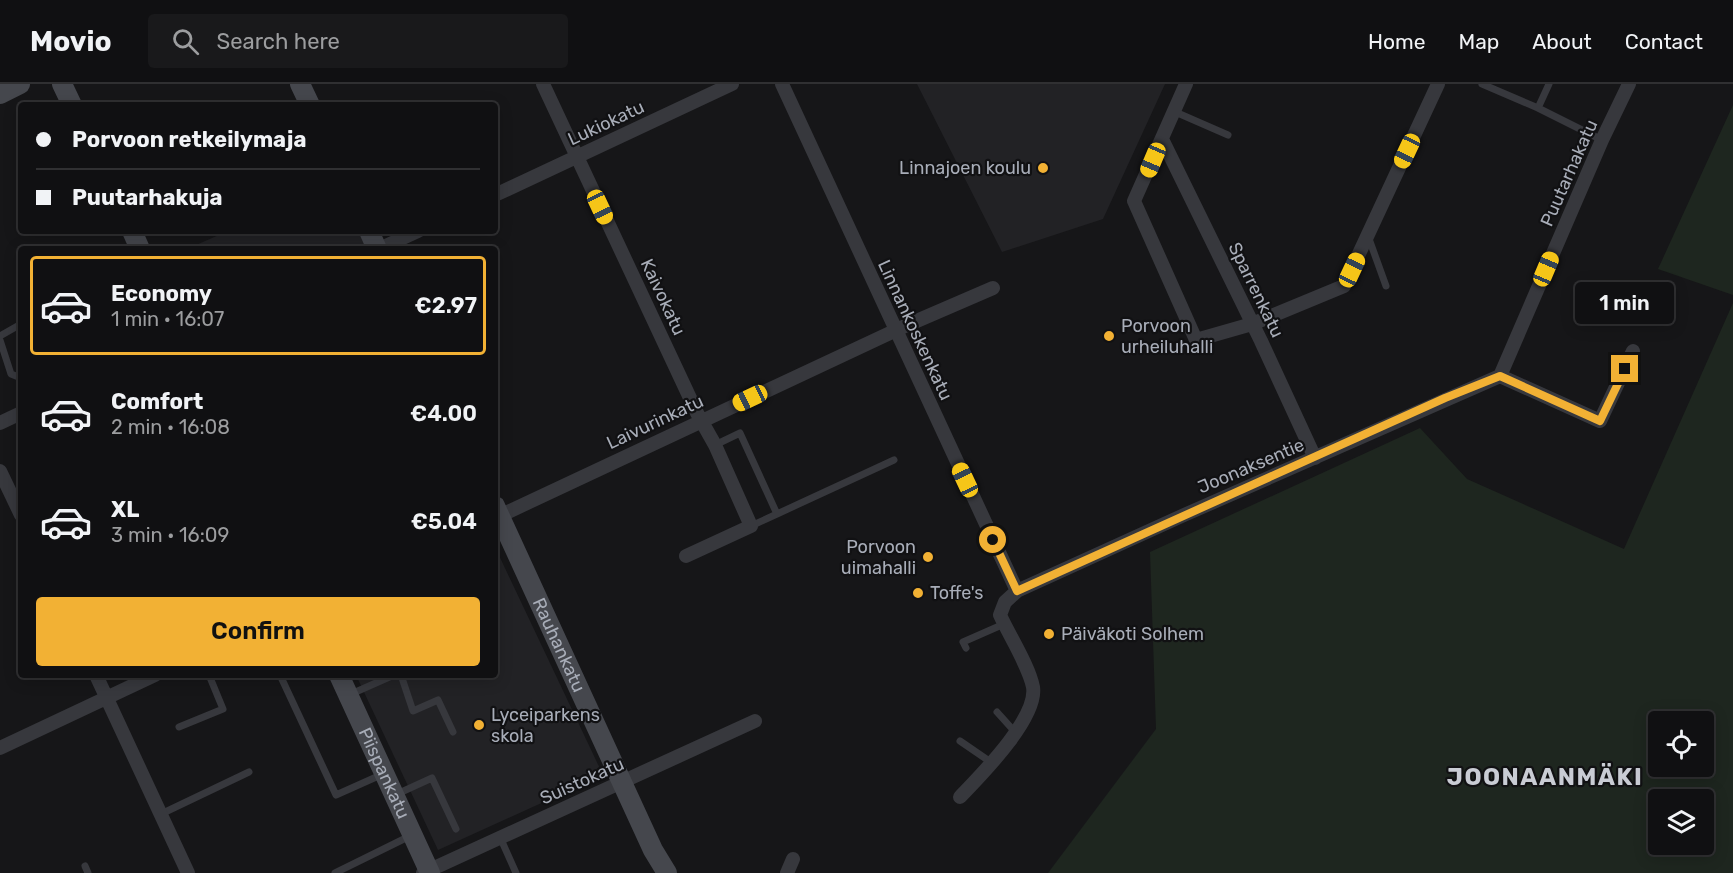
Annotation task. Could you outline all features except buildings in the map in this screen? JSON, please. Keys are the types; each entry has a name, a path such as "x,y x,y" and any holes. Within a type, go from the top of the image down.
{"street":[{"path":"0,94 20,84"},
{"path":"62,84 71,102"},
{"name":"Kaivokatu","path":"543,84 752,526"},
{"name":"Lukiokatu","path":"498,194 709,89 732,84"},
{"name":"Linnankoskenkatu","path":"782,84 1017,591"},
{"path":"1186,84 1134,201 1196,340 1252,324 1344,286 1438,84"},
{"name":"Puutarhakatu","path":"1500,376 1602,140 1629,84"},
{"name":"Sparrenkatu","path":"1162,139 1315,458"},
{"path":"385,246 411,234"},
{"name":"Laivurinkatu","path":"498,513 993,288"},
{"path":"1500,376 1600,421 1633,351"},
{"name":"Joonaksentie","path":"1017,591 1445,398 1500,376"},
{"path":"0,423 18,414"},
{"path":"0,471 18,509"},
{"name":"Rauhankatu","path":"498,515 624,782 653,850 667,873"},
{"path":"686,556 752,526"},
{"path":"960,797 992,763 1016,732 1029,710 1033,688 1000,615 1005,602 1017,591"},
{"path":"97,678 188,873"},
{"path":"0,748 149,678"},
{"name":"Piispankatu","path":"340,678 427,872"},
{"name":"Suistokatu","path":"427,872 756,721"},
{"path":"787,873 793,859"}],"lane":[{"path":"1482,84 1538,108 1602,140"},
{"path":"1538,108 1549,84"},
{"path":"1173,111 1228,135"},
{"path":"1368,236 1386,286"},
{"path":"18,326 0,338 11,374 18,377"},
{"path":"715,445 740,433 777,514"},
{"path":"752,526 894,460"},
{"path":"966,648 963,642 1004,624"},
{"path":"179,727 223,709 210,678"},
{"path":"281,678 336,795 384,773"},
{"path":"348,696 387,678"},
{"path":"401,678 413,711 438,700 453,732"},
{"path":"997,712 1016,732"},
{"path":"960,741 992,763"},
{"path":"160,814 249,772"},
{"path":"394,795 432,778 456,828"},
{"path":"335,873 412,835"},
{"path":"500,837 516,873"}],"shaded area":[{"name":"Linnajoen koulu","path":"917,84 1165,84 1103,219 1002,252"},
{"path":"1733,105 1733,295 1658,269"},
{"path":"221,234 360,234 366,246 194,246"},
{"path":"1733,303 1733,873 1048,873 1156,729 1150,552 1420,428 1467,479 1624,549"},
{"name":"Lyceiparkens skola","path":"498,553 603,775 438,850 357,678 498,678"}],"place":[{"name":"Linnajoen koulu","path":"1043,168"},
{"name":"Porvoon urheiluhalli","path":"1109,336"},
{"name":"Porvoon uimahalli","path":"928,557"},
{"name":"Toffe's","path":"918,593"},
{"name":"Päiväkoti Solhem","path":"1049,634"},
{"name":"Lyceiparkens skola","path":"479,725"}],"district":[{"name":"JOONAANMÄKI","path":"1545,777"}],"route":[{"path":"993,540 1017,591 1445,398 1500,376 1600,421 1625,369"}]}
